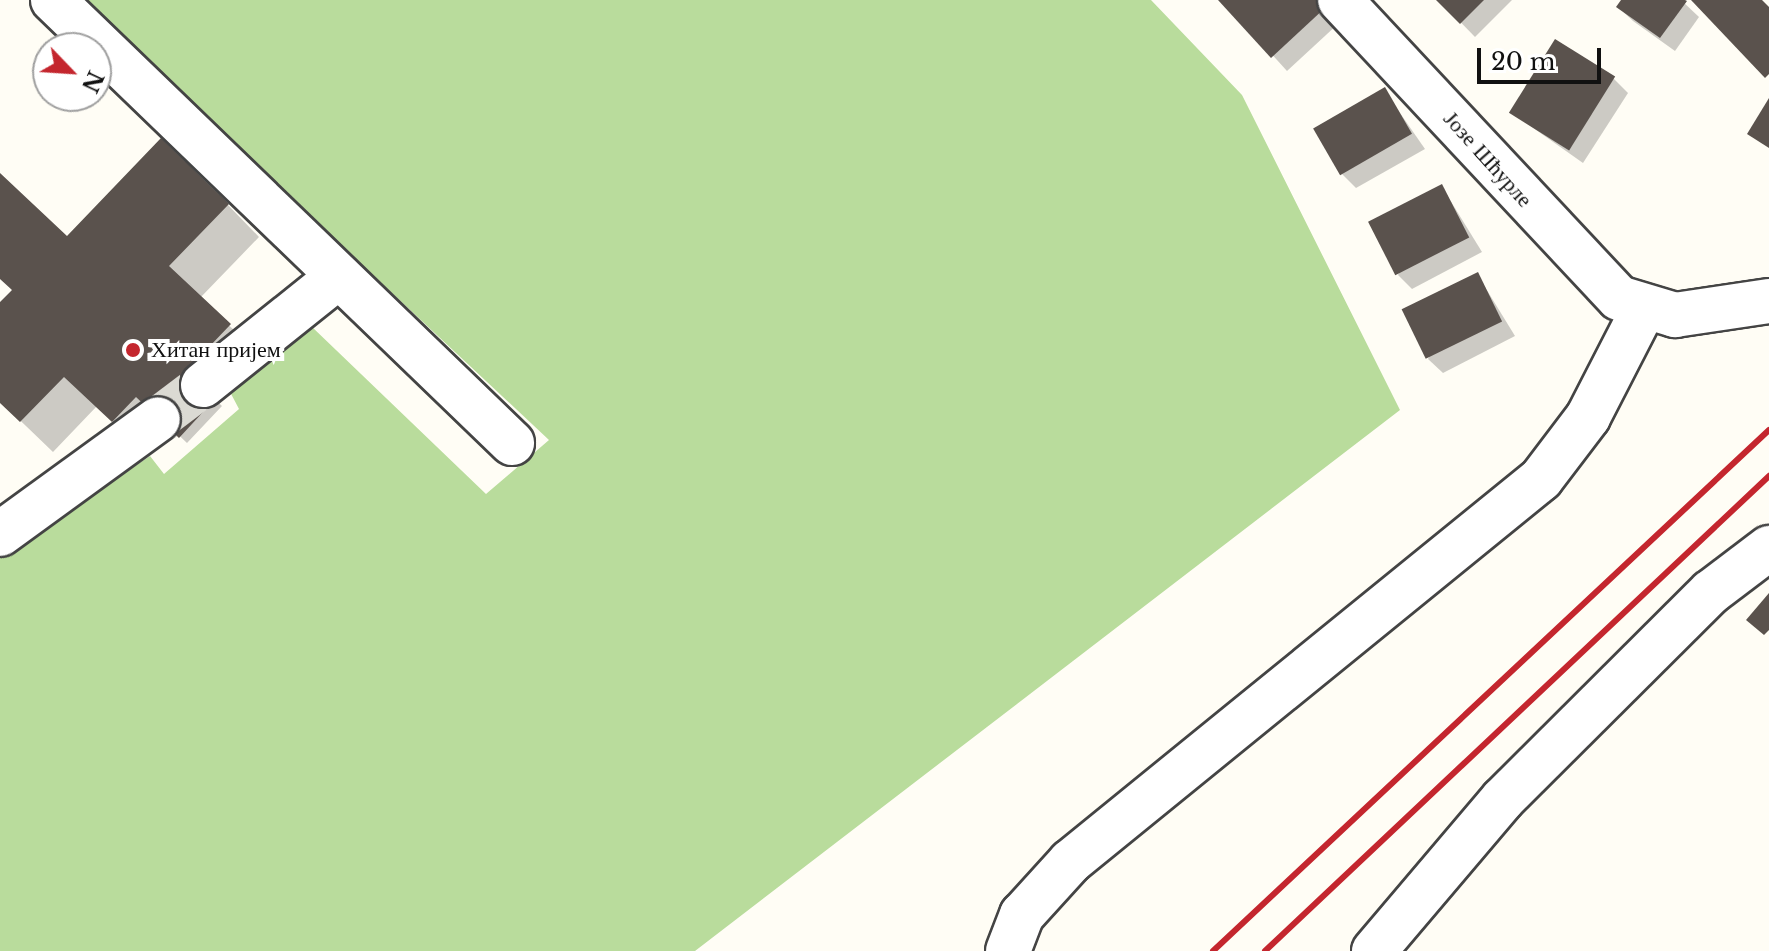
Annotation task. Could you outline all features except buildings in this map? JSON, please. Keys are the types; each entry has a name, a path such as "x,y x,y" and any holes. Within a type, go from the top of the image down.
{"street":[{"path":"53,0 512,443"},
{"name":"Јозе Шћурле","path":"1340,0 1596,277 1643,310"},
{"path":"203,385 339,276"},
{"path":"1008,951 1022,915 1070,862 1541,479 1588,417 1643,310 1714,314 1769,301"},
{"path":"7,517 158,419"},
{"path":"1374,951 1503,799 1711,592 1769,548"}],"green space":[{"path":"79,0 1151,0 1242,95 1400,410 695,951 0,951 0,556 150,456 164,474 239,409 229,390 311,326 486,494 549,440"}],"tunnel":[{"path":"158,419 203,385"}],"railway":[{"path":"1213,951 1769,430"},
{"path":"1265,951 1769,476"}],"place":[{"name":"Хитан пријем","path":"133,350"}]}
